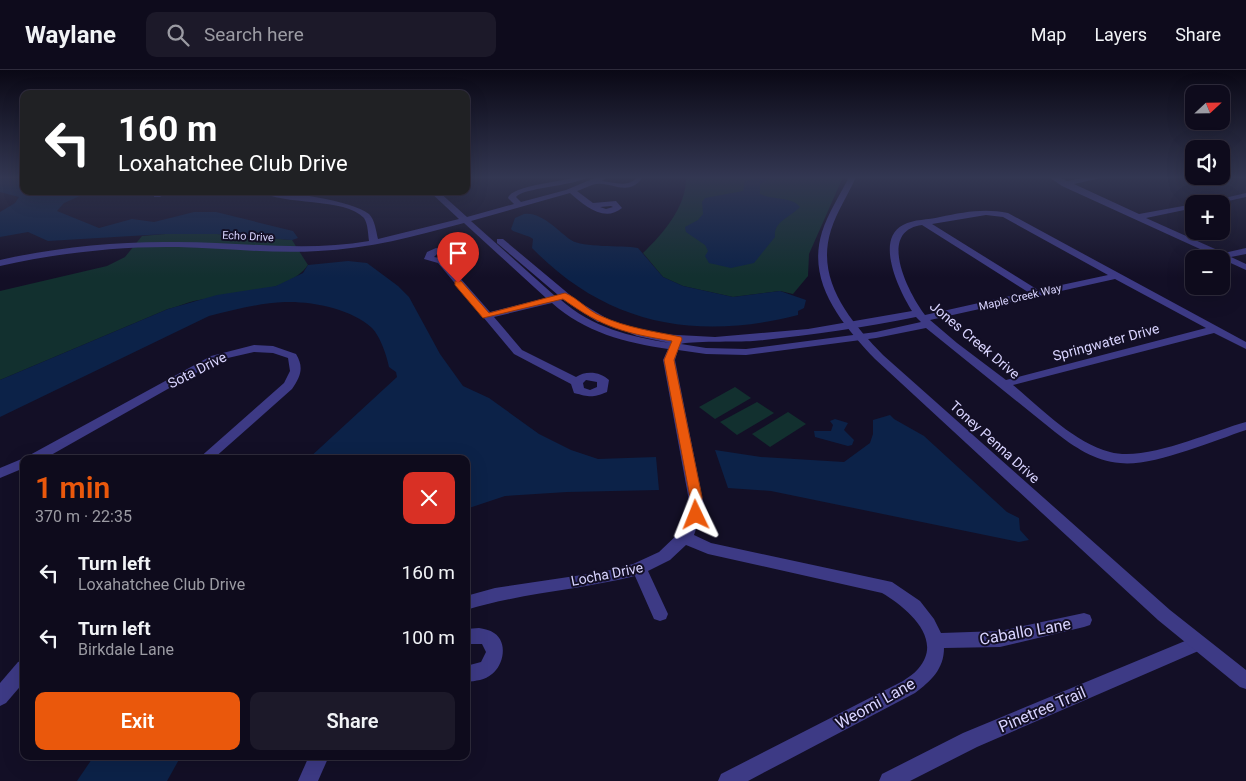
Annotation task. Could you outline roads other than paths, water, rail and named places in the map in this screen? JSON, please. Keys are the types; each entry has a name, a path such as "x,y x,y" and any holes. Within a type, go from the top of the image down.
{"street":[{"path":"355,210 369,221 374,242"},
{"path":"456,210 592,316 607,323 675,344"},
{"path":"460,210 467,219 570,313 596,327 636,341 746,352 855,332"},
{"name":"Echo Drive","path":"0,263 37,254 68,250 200,244 317,249 374,242 498,210"},
{"name":"Toney Penna Drive","path":"837,210 827,230 822,251 825,276 829,289 855,332 886,364 1198,644 1246,681"},
{"path":"1122,210 1209,250"},
{"path":"1137,217 1172,210"},
{"name":"Jones Creek Drive","path":"1246,346 1005,215 982,212 924,223 902,229 898,234 894,252 898,273 923,318 1082,445 1119,459 1148,457 1246,426"},
{"path":"924,223 1036,293"},
{"path":"1230,254 1246,251"},
{"path":"1230,260 1246,267"},
{"path":"441,261 518,352 577,382"},
{"name":"Maple Creek Way","path":"855,332 1118,276"},
{"path":"487,316 565,296"},
{"name":"Maple Creek Way","path":"855,332 923,318"},
{"name":"Springwater Drive","path":"1004,384 1214,328"},
{"name":"Locha Drive","path":"470,602 499,592 640,570 671,553 686,538 694,522 697,506 669,360 675,344"},
{"name":"Sota Drive","path":"39,455 215,358 231,352 268,347 292,356 297,366 297,373 288,386 209,455"},
{"path":"0,473 20,465"},
{"path":"686,538 708,548 886,587 907,599 922,617 936,641"},
{"path":"640,570 660,614"},
{"name":"Caballo Lane","path":"936,641 1000,639 1084,620"},
{"path":"470,635 474,634 487,637 495,646 496,652 491,665 486,670 470,674"},
{"name":"Weomi Lane","path":"728,781 909,686 925,675 934,660 936,641"},
{"name":"Pinetree Trail","path":"889,781 970,740 1198,644"},
{"path":"0,697 20,673"},
{"path":"308,781 317,760"}],"water":[{"path":"3,210 58,210 99,228 132,219 154,222 194,212 216,212 293,231 298,238 292,240 217,234 165,234 48,241 28,232 0,237 0,212"},
{"path":"703,210 796,210 779,224 775,237 754,263 731,268 709,263 705,256 708,251 705,245 686,232 685,227 698,220 703,214"},
{"path":"524,214 537,216 549,222 577,243 638,248 663,277 683,286 733,297 780,291 806,300 804,308 798,311 798,315 760,323 724,326 689,326 655,320 622,310 591,295 561,274 532,248 533,239 513,231 511,229 515,218"},
{"path":"348,261 367,263 398,286 409,297 440,354 463,386 489,398 539,434 571,450 598,459 656,457 659,490 567,492 505,496 470,508 470,455 312,455 397,377 396,372 389,367 378,336 364,321 343,311 307,303 285,302 266,304 209,316 0,417 0,380 168,309 217,295 276,286 303,273 308,265"},
{"path":"890,415 924,436 1007,512 1019,518 1020,530 1029,540 1019,542 771,491 728,488 715,450 761,457 844,462 870,443 873,434 873,420"},
{"path":"835,419 848,423 844,430 854,440 852,445 848,446 815,437 814,431 831,431 833,425 830,421"},
{"path":"91,760 179,760 167,781 77,781"}]}
